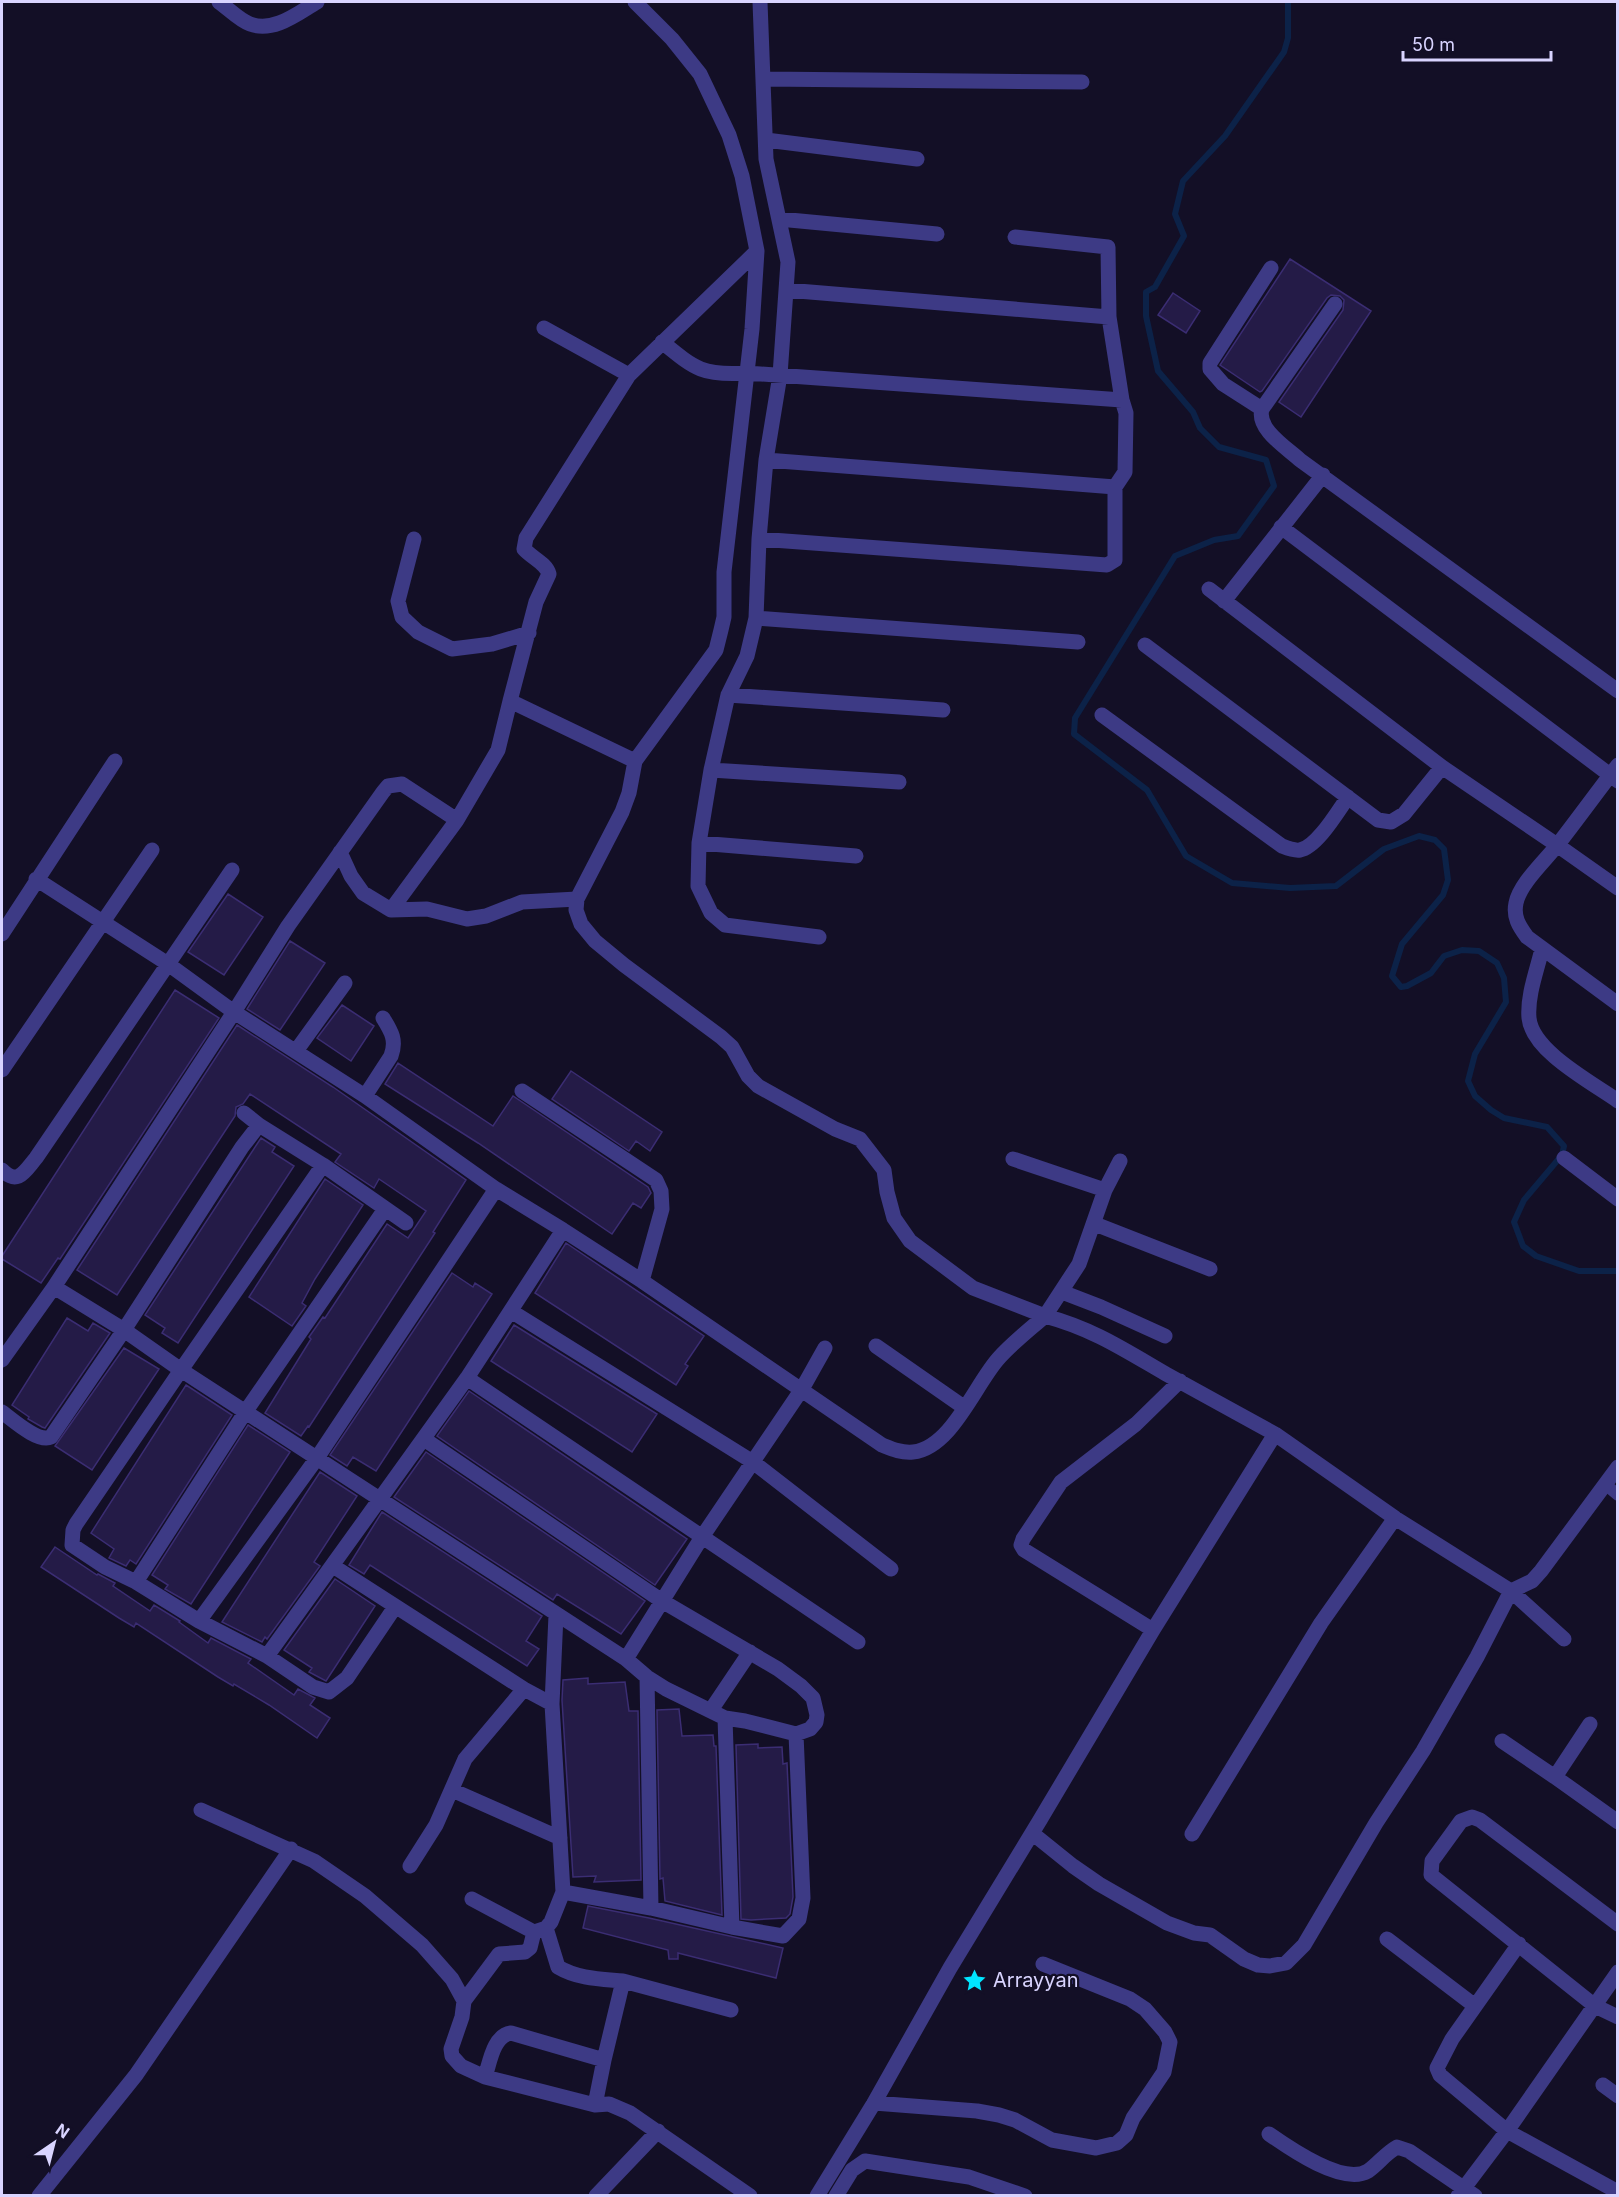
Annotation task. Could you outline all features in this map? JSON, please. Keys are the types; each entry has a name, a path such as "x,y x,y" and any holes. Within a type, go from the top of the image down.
{"street":[{"path":"219,2 248,23 258,26 287,21 317,2"},
{"path":"635,2 672,39 700,74 732,145 742,176 757,251 752,329 724,572 724,617 716,650 635,761 629,793 622,812 577,899 576,910 581,924 595,941 624,965 722,1037 732,1047 748,1076 758,1086 835,1129 860,1139 884,1170 894,1218 910,1241 973,1288 1045,1316 1070,1322 1110,1340 1180,1382 1275,1434 1395,1518 1511,1591 1564,1639"},
{"path":"760,2 766,159 788,262 780,375 766,460 759,539 756,618 747,656 728,695 711,770 699,843 698,886 711,913 724,925 819,937"},
{"path":"764,79 1082,82"},
{"path":"766,140 917,159"},
{"path":"779,219 937,234"},
{"path":"759,539 1107,565 1115,560 1115,487 1125,472 1126,412 1122,400 1109,317 1108,247 1015,237"},
{"path":"391,910 457,819 498,750 536,602 549,574 545,566 524,549 526,538 629,375 757,251"},
{"path":"1262,409 1223,384 1209,369 1210,363 1271,268"},
{"path":"786,290 1109,317"},
{"path":"1335,304 1262,409 1262,421 1267,432 1300,460 1617,691"},
{"path":"544,328 629,375"},
{"path":"662,342 702,371 1122,400"},
{"path":"766,460 1115,487"},
{"path":"1224,601 1323,475"},
{"path":"1281,527 1615,774 1521,890 1514,912 1518,924 1527,937 1617,1004"},
{"path":"414,539 398,601 402,617 418,632 452,648 492,644 529,633"},
{"path":"1209,589 1442,767 1617,888"},
{"path":"756,618 1078,642"},
{"path":"1145,645 1378,820 1391,822 1404,814 1442,767"},
{"path":"728,695 943,710"},
{"path":"510,700 635,761"},
{"path":"1102,715 1282,846 1300,850 1308,847 1316,840 1348,797"},
{"path":"2,934 115,761"},
{"path":"711,770 899,782"},
{"path":"2,1360 54,1287 288,926 383,792 394,784 402,784 457,819"},
{"path":"699,843 856,856"},
{"path":"2,1070 152,850"},
{"path":"340,852 351,876 363,893 391,910 427,909 467,919 486,916 522,902 577,899"},
{"path":"2,1170 8,1176 15,1178 21,1176 232,870"},
{"path":"36,879 168,964 234,1012 365,1096 496,1189 642,1281 882,1445 897,1452 913,1452 926,1448 941,1436 965,1408 997,1360 1045,1316 1079,1264 1095,1224 1105,1190 1120,1161"},
{"path":"1542,949 1528,1016 1532,1030 1547,1051 1617,1101"},
{"path":"296,1051 345,983"},
{"path":"365,1096 394,1050 394,1040 383,1018"},
{"path":"522,1091 656,1180 662,1191 662,1209 642,1281"},
{"path":"244,1113 406,1223"},
{"path":"2,1412 39,1438 51,1437 124,1330 242,1147 259,1125"},
{"path":"1564,1158 1617,1198"},
{"path":"1013,1160 1105,1190"},
{"path":"323,1165 73,1530 72,1545 105,1567 136,1582 199,1621 267,1656 313,1687 329,1692 348,1678 395,1607"},
{"path":"199,1621 317,1458 496,1189"},
{"path":"136,1582 246,1411 385,1209"},
{"path":"1095,1224 1210,1269"},
{"path":"267,1656 467,1378 563,1230"},
{"path":"54,1287 124,1330 181,1370 626,1659 666,1689 725,1718 796,1734 804,1732 816,1722 818,1715 813,1698 778,1669 662,1601 424,1439"},
{"path":"1062,1292 1165,1336"},
{"path":"511,1311 753,1462 891,1569"},
{"path":"876,1347 965,1408"},
{"path":"626,1659 702,1537 802,1389 825,1348"},
{"path":"467,1378 858,1642"},
{"path":"1153,1630 1024,1550 1021,1545 1061,1482 1136,1424 1180,1382"},
{"path":"817,2196 874,2103 950,1968 1153,1630 1275,1434"},
{"path":"1032,1833 1099,1884 1167,1923 1194,1933 1209,1935 1244,1959 1257,1965 1270,1966 1286,1963 1304,1945 1376,1823 1423,1751 1477,1657 1511,1591 1532,1581 1541,1571 1617,1467"},
{"path":"1192,1834 1321,1623 1395,1518"},
{"path":"333,1566 524,1689 552,1704"},
{"path":"556,1615 552,1704 563,1892 551,1922 540,1930 530,1948 525,1952 499,1954 464,2001 462,2017 451,2049 452,2056 461,2066 485,2077 595,2104 609,2104 630,2112 750,2196"},
{"path":"711,1710 750,1652"},
{"path":"647,1677 651,1908"},
{"path":"410,1866 436,1826 465,1759 524,1689"},
{"path":"725,1718 732,1927"},
{"path":"1555,1777 1590,1724"},
{"path":"563,1892 783,1936 799,1919 803,1898 796,1734"},
{"path":"1502,1741 1617,1822"},
{"path":"452,1790 560,1838"},
{"path":"201,1810 314,1861 364,1896 422,1945 452,1979 464,2001"},
{"path":"1617,1924 1480,1820 1467,1818 1458,1825 1432,1861 1431,1875 1595,2006 1617,2017"},
{"path":"39,2196 136,2074 291,1849"},
{"path":"472,1899 540,1930 558,1967 574,1975 623,1981 730,2010"},
{"path":"1387,1939 1475,2006"},
{"path":"1519,1944 1452,2039 1437,2068 1440,2075 1507,2131 1617,2192"},
{"path":"874,2103 978,2111 1015,2120 1052,2140 1096,2148 1117,2143 1126,2135 1133,2118 1164,2072 1170,2042 1165,2032 1145,2009 1130,1999 1043,1964"},
{"path":"1269,2134 1301,2156 1345,2174 1367,2172 1397,2147 1410,2151 1465,2193 1617,1971"},
{"path":"595,2104 623,1981"},
{"path":"485,2077 500,2038 511,2033 604,2060"},
{"path":"1603,2085 1617,2096"},
{"path":"596,2196 658,2131"},
{"path":"836,2196 852,2170 865,2161 969,2177 1025,2196"}],"lane":[{"path":"1605,1484 1617,1495"}],"building":[{"path":"1290,259 1371,311 1301,417 1279,402 1343,310 1344,300 1340,296 1331,295 1327,298 1262,391 1260,392 1220,365"},
{"path":"1173,293 1200,311 1186,333 1158,315"},
{"path":"228,894 263,917 224,975 188,952"},
{"path":"290,941 325,963 280,1030 247,1009"},
{"path":"175,990 219,1018 60,1259 58,1258 41,1283 2,1259 2,1256"},
{"path":"342,1005 374,1026 351,1061 317,1038"},
{"path":"237,1025 333,1087 466,1180 433,1232 435,1233 301,1436 265,1413 311,1339 309,1337 323,1317 325,1318 387,1224 408,1238 426,1211 379,1179 374,1188 335,1162 341,1154 250,1094 243,1104 236,1107 235,1116 117,1295 77,1270"},
{"path":"398,1063 493,1126 513,1096 648,1187 651,1193 641,1208 633,1203 612,1234 478,1143 385,1084"},
{"path":"571,1071 662,1132 650,1151 636,1141 629,1151 552,1099"},
{"path":"261,1138 275,1147 272,1152 294,1166 178,1343 162,1333 165,1328 145,1315"},
{"path":"325,1179 363,1205 315,1279 302,1303 306,1306 292,1326 249,1297"},
{"path":"566,1243 704,1336 685,1364 688,1366 676,1385 535,1293"},
{"path":"452,1273 473,1287 475,1283 492,1294 376,1471 353,1457 347,1466 330,1455"},
{"path":"67,1318 88,1331 93,1323 110,1333 45,1428 28,1419 29,1417 12,1405"},
{"path":"514,1325 657,1414 632,1452 491,1361"},
{"path":"124,1348 159,1369 92,1470 55,1446"},
{"path":"186,1385 232,1415 136,1564 130,1560 126,1566 109,1558 114,1549 91,1533"},
{"path":"469,1391 687,1539 655,1585 437,1436"},
{"path":"248,1425 290,1452 191,1604 165,1589 168,1585 152,1575"},
{"path":"426,1452 645,1601 621,1634 557,1594 553,1600 394,1497"},
{"path":"320,1472 357,1496 314,1562 320,1566 267,1639 265,1637 262,1642 222,1622"},
{"path":"382,1512 542,1616 526,1641 539,1649 527,1666 370,1565 364,1574 349,1565"},
{"path":"55,1547 97,1575 115,1583 113,1586 150,1611 154,1605 180,1621 208,1643 211,1638 251,1659 248,1663 294,1695 298,1689 315,1698 310,1705 330,1718 317,1738 269,1705 218,1677 136,1623 134,1627 119,1618 41,1567"},
{"path":"335,1579 375,1606 326,1681 309,1672 312,1668 284,1650"},
{"path":"588,1678 588,1684 625,1682 629,1711 638,1711 641,1880 594,1882 596,1876 573,1877 562,1700 563,1680"},
{"path":"679,1709 682,1736 713,1735 714,1746 716,1746 722,1915 665,1901 663,1878 660,1879 657,1710"},
{"path":"758,1744 758,1748 782,1747 783,1764 787,1763 793,1897 790,1914 786,1918 741,1919 736,1745"},
{"path":"588,1906 783,1948 776,1978 678,1953 678,1959 669,1959 668,1950 583,1928"}],"waterway":[{"path":"1288,2 1288,38 1284,52 1225,136 1183,181 1175,214 1184,236 1155,287 1146,292 1146,316 1158,371 1193,412 1200,428 1219,447 1266,460 1274,486 1238,536 1214,540 1175,556 1075,718 1074,734 1147,790 1186,856 1232,883 1290,888 1336,886 1384,849 1419,836 1435,840 1444,849 1448,880 1443,895 1402,944 1392,976 1401,987 1407,986 1431,973 1444,956 1462,950 1479,951 1497,963 1504,978 1506,1002 1475,1054 1468,1081 1475,1096 1491,1110 1504,1118 1547,1127 1564,1146 1562,1155 1524,1200 1514,1222 1523,1246 1536,1256 1579,1271 1618,1271"}],"place":[{"name":"Arrayyan","path":"975,1980"}]}
